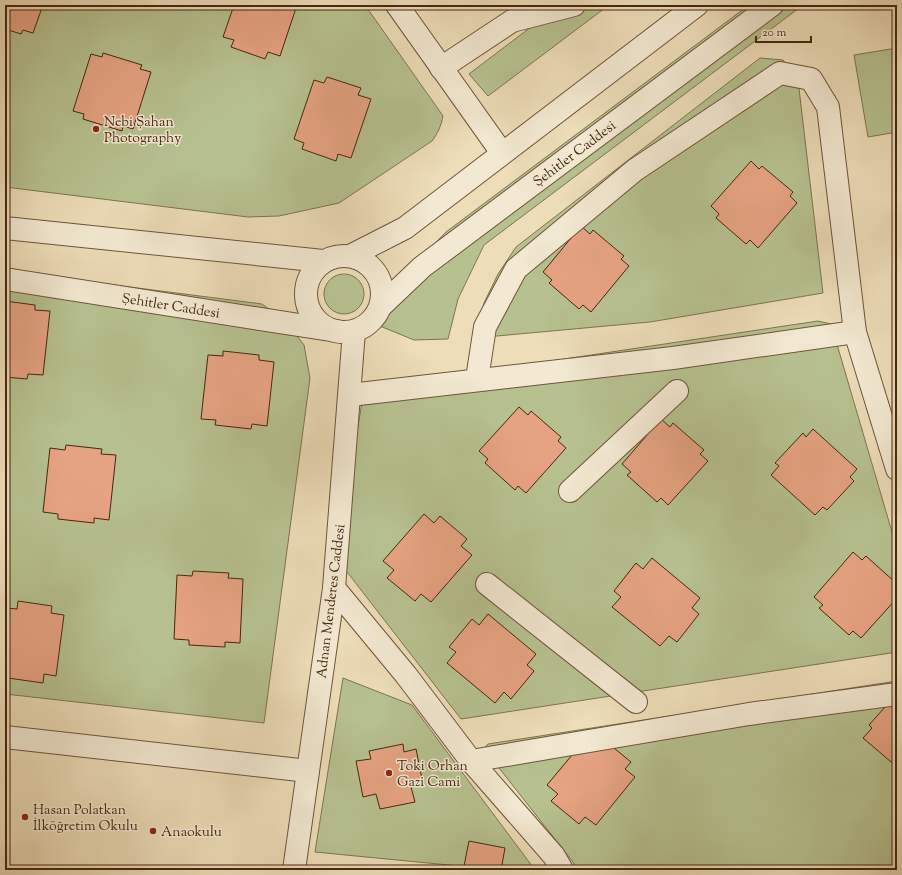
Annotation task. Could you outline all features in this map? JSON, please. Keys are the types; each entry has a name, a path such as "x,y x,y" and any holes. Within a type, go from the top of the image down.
{"street":[{"path":"397,5 502,153"},
{"path":"442,68 512,20 574,5"},
{"path":"352,256 405,228 697,5"},
{"name":"Şehitler Caddesi","path":"381,306 422,267 772,5"},
{"path":"477,379 485,327 516,268 635,170 780,74 811,78 828,108 856,332 897,469"},
{"path":"5,228 323,262"},
{"path":"342,255 352,256 364,260 374,269 381,280 383,293 381,306 375,317 366,326 345,331 324,327 315,318 308,307 306,295 307,282 313,270 323,262 342,255"},
{"name":"Şehitler Caddesi","path":"5,280 345,331"},
{"name":"Adnan Menderes Caddesi","path":"294,870 334,588 350,395 345,331"},
{"path":"350,395 477,379 673,358 856,332"},
{"path":"570,491 677,391"},
{"path":"487,584 636,702"},
{"path":"334,588 406,675 471,761 554,856 562,870"},
{"path":"471,761 750,714 897,694"},
{"path":"5,737 308,771"}],"green space":[{"path":"5,5 365,5 443,116 442,120 438,132 432,141 339,203 279,216 248,217 5,187"},
{"path":"560,5 609,5 488,96 469,74"},
{"path":"749,5 803,5 484,245 458,299 448,339 414,340 375,324 419,260 446,232"},
{"path":"897,48 897,132 868,137 854,55"},
{"path":"760,58 783,60 798,80 823,293 650,322 475,338 484,303 498,274 516,247"},
{"path":"5,271 262,304 286,322 304,345 310,378 264,723 5,694"},
{"path":"348,274 355,277 361,283 364,294 363,302 355,311 348,314 340,314 333,311 325,302 324,290 327,283 336,275"},
{"path":"818,321 831,324 897,549 897,652 461,719 344,568 338,550 363,396 371,388"},
{"path":"343,678 412,705 535,870 500,870 315,852"},
{"path":"897,681 897,870 577,870 573,862 488,754 485,747 488,744"}],"building":[{"path":"5,5 43,5 33,33 23,30 21,34 5,29"},
{"path":"234,5 297,5 280,56 268,52 265,59 231,47 234,40 223,37"},
{"path":"103,53 142,65 140,69 151,72 133,129 123,126 122,131 83,119 84,114 73,111 91,54 102,57"},
{"path":"327,77 361,88 358,95 371,99 351,158 338,154 336,161 302,149 304,143 294,139 314,80 324,83"},
{"path":"751,161 759,169 762,166 793,192 790,196 797,203 758,248 750,240 746,244 716,218 719,214 711,206"},
{"path":"581,226 590,234 593,230 624,256 621,259 629,266 591,312 583,305 579,309 549,283 552,280 543,272"},
{"path":"5,301 35,305 35,310 50,311 43,375 28,374 27,379 5,377"},
{"path":"223,351 259,355 259,360 274,362 267,426 252,424 251,429 215,425 216,420 201,419 208,355 223,356"},
{"path":"519,407 528,415 531,411 561,437 558,441 566,448 526,493 518,486 515,490 485,463 488,459 479,451"},
{"path":"661,419 670,427 673,423 704,450 700,454 708,461 668,505 661,498 657,502 627,475 631,472 622,464"},
{"path":"813,429 857,469 850,477 854,481 827,510 823,507 815,515 771,475 779,466 775,463 803,433 806,437"},
{"path":"66,445 102,449 101,454 116,455 109,520 94,518 94,523 58,519 58,514 43,512 50,448 65,450"},
{"path":"424,514 434,523 440,516 467,539 461,546 472,555 431,602 421,594 415,601 387,578 394,570 383,561"},
{"path":"853,552 862,560 866,556 896,583 892,587 897,591 897,598 861,638 853,631 849,635 819,608 823,605 814,597"},
{"path":"652,558 700,598 692,608 699,614 677,642 669,636 660,646 612,607 621,597 614,591 636,563 643,569"},
{"path":"193,571 229,573 228,578 243,579 240,643 225,642 225,647 189,645 189,640 174,639 177,575 192,576"},
{"path":"18,601 52,606 51,613 64,615 56,676 44,674 43,683 8,678 9,670 5,669 6,608 17,609"},
{"path":"488,614 536,654 527,665 534,671 511,699 504,692 495,703 447,663 456,652 449,647 472,619 479,625"},
{"path":"893,698 897,699 897,767 863,738 872,728 869,725"},
{"path":"587,737 603,739 631,762 625,769 635,777 596,825 585,817 579,824 551,801 558,794 547,785"},
{"name":"Toki Orhan Gazi Cami","path":"403,744 404,752 416,749 423,784 411,787 415,802 380,809 376,794 363,797 356,761 371,759 369,751"},
{"path":"469,841 505,848 501,870 482,870 464,866"}],"place":[{"name":"Nebi Şahan Photography","path":"96,129"},
{"name":"Toki Orhan Gazi Cami","path":"389,773"},
{"name":"Hasan Polatkan İlköğretim Okulu","path":"25,817"},
{"name":"Anaokulu","path":"153,831"}]}
